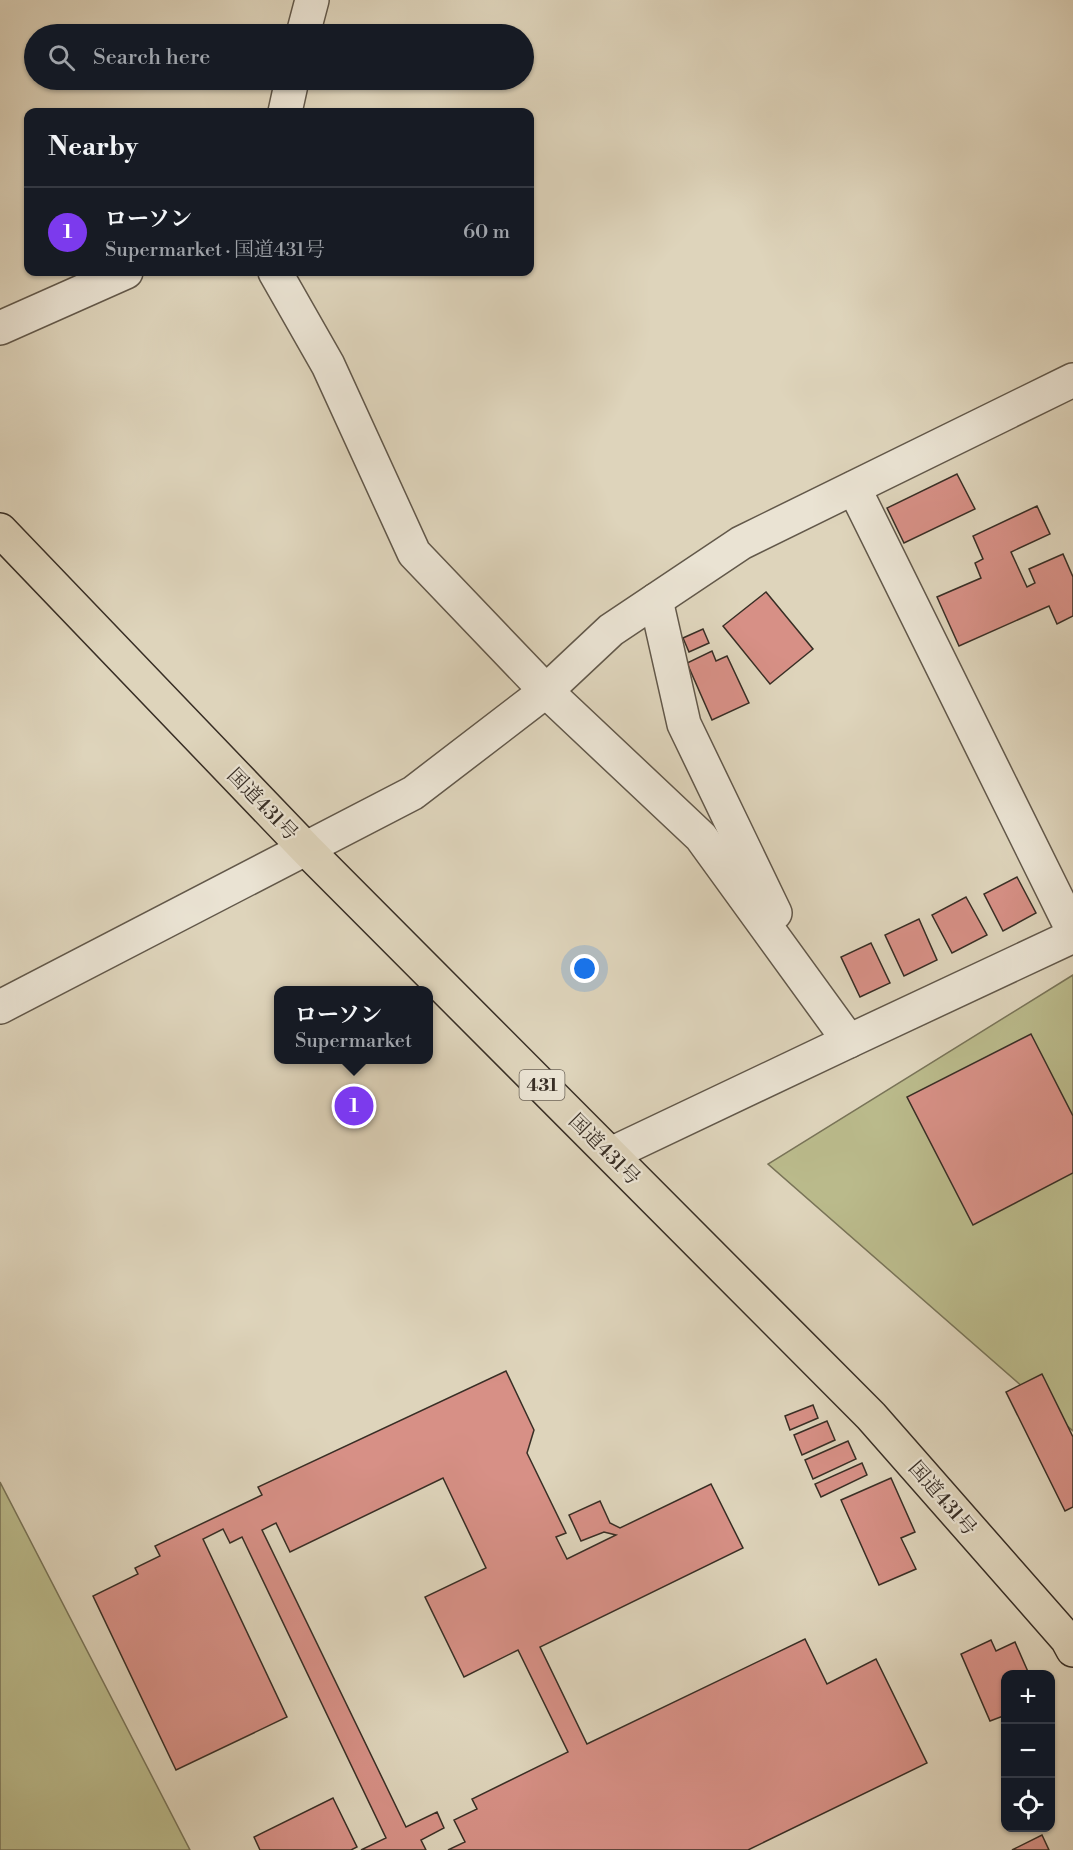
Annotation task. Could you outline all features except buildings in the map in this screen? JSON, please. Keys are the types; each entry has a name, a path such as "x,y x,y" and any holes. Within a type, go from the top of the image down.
{"highway":[{"name":"国道431号","path":"0,530 306,849 871,1416 1071,1642"}],"street":[{"path":"306,24 312,0"},
{"path":"286,108 290,90"},
{"path":"0,328 117,276"},
{"path":"277,276 328,364 414,553 546,691 701,837 849,1041"},
{"path":"0,1007 413,793 546,691 611,630 741,543 1073,380"},
{"path":"854,488 1073,931"},
{"path":"656,600 684,724 810,988"},
{"path":"610,1154 1073,936"}],"green space":[{"path":"1073,975 1073,1431 768,1164"},
{"path":"0,1482 190,1850 0,1850"}],"place":[{"name":"ローソン","path":"354,1106"}]}
